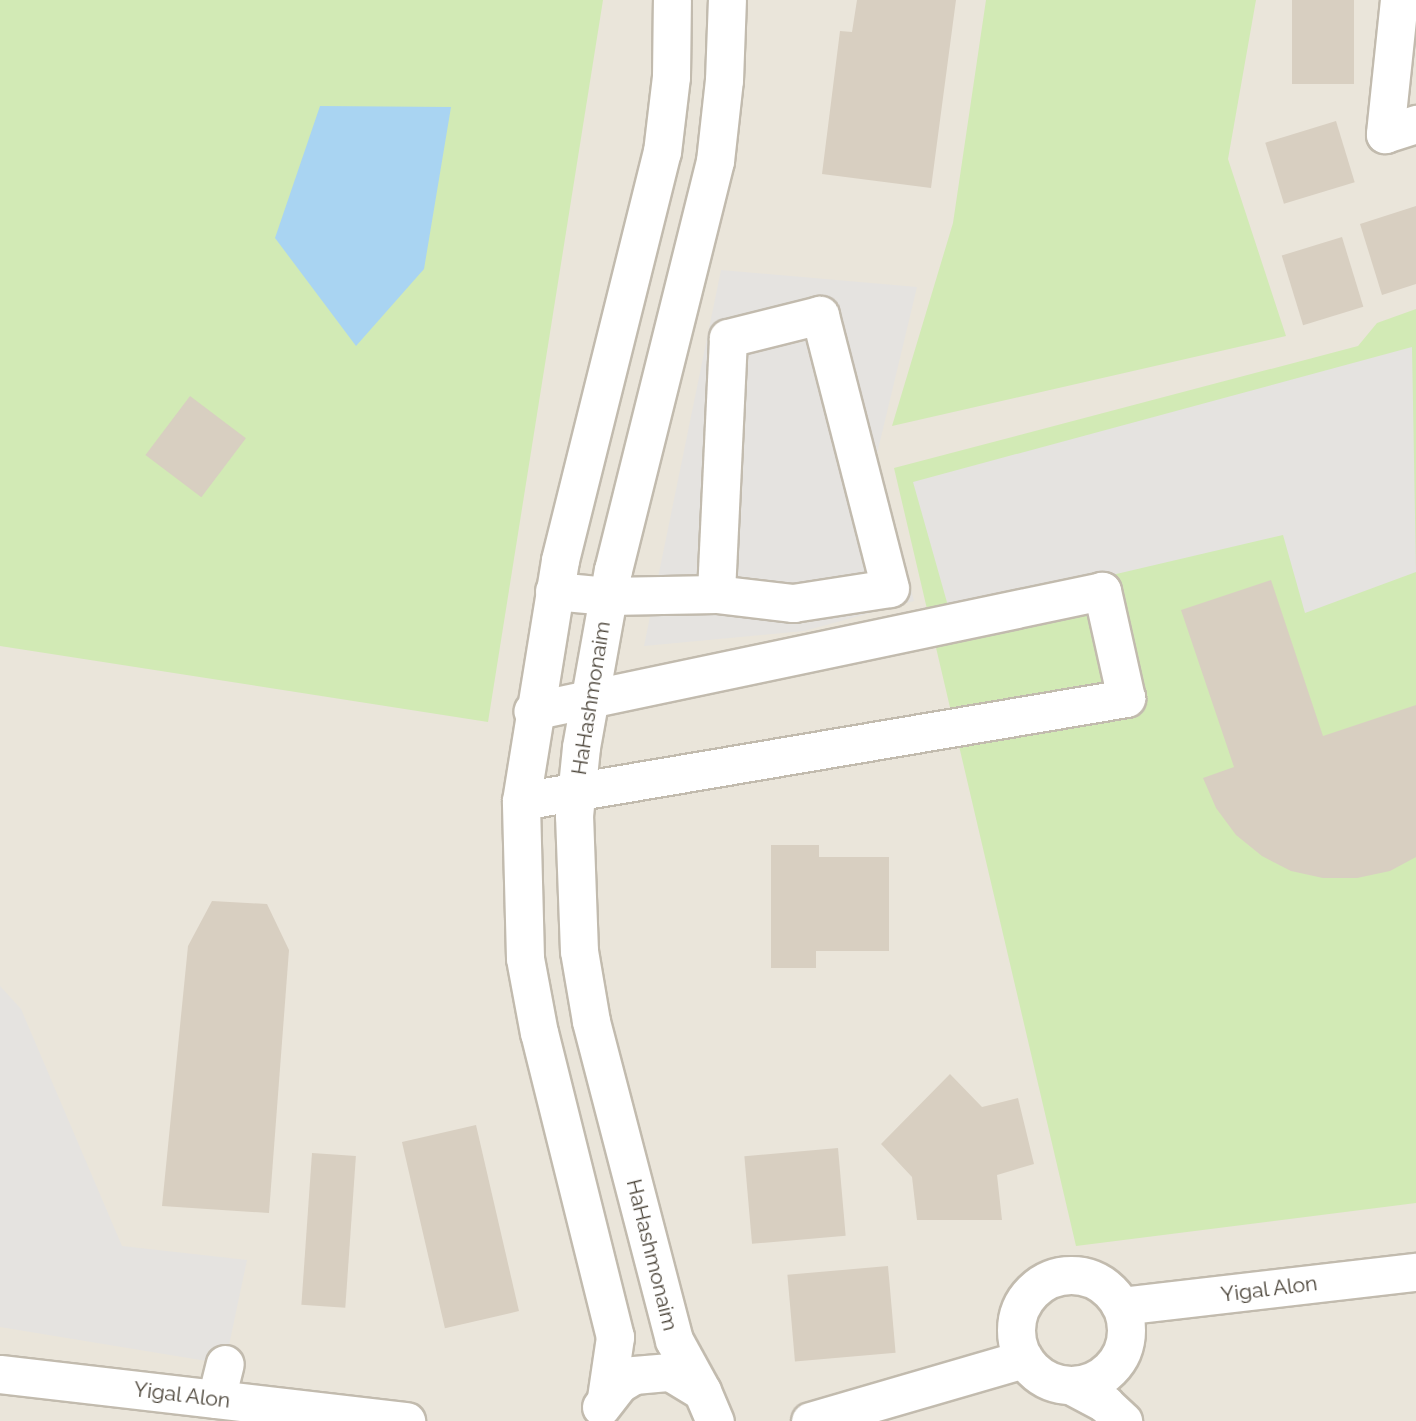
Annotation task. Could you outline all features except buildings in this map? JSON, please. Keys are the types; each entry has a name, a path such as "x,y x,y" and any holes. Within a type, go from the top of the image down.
{"street":[{"path":"595,1414 615,1337 539,1033 525,958 521,801 532,711 554,591 662,152 671,77 673,0"},
{"name":"HaHashmonaim","path":"708,1406 674,1340 591,1021 576,918 577,791 589,702 608,596 715,161 724,80 727,0"},
{"path":"1399,0 1385,134 1416,124"},
{"path":"554,591 608,596 716,594 793,603 890,588 820,315 728,338 716,594"},
{"path":"521,801 1126,698 1102,591 589,702 532,711"},
{"name":"Yigal Alon","path":"1121,1306 1416,1272"},
{"path":"1062,1275 1097,1280 1121,1306 1126,1324 1118,1359 1089,1382 1070,1385 1052,1382 1024,1359 1016,1325 1021,1307 1045,1281 1062,1275"},
{"path":"810,1421 1024,1359"},
{"path":"216,1399 225,1364"},
{"path":"595,1414 634,1375 652,1371 670,1372 708,1406"},
{"name":"Yigal Alon","path":"0,1374 406,1421"},
{"path":"1070,1385 1105,1404 1123,1421"}],"shaded area":[{"path":"0,0 1416,0 1416,1421 0,1421"},
{"path":"721,270 917,287 876,458 914,601 804,631 644,646"},
{"path":"1412,347 1416,572 1305,613 1283,535 950,613 913,482"},
{"path":"0,986 21,1009 122,1246 247,1260 225,1364 0,1327"}],"green space":[{"path":"0,0 603,0 488,722 0,646"},
{"path":"986,0 1256,0 1228,159 1286,336 892,426 953,223"},
{"path":"1416,309 1416,1203 1076,1246 894,468 1358,346 1377,323"}],"water":[{"path":"320,106 451,107 424,269 356,346 275,238"}]}
